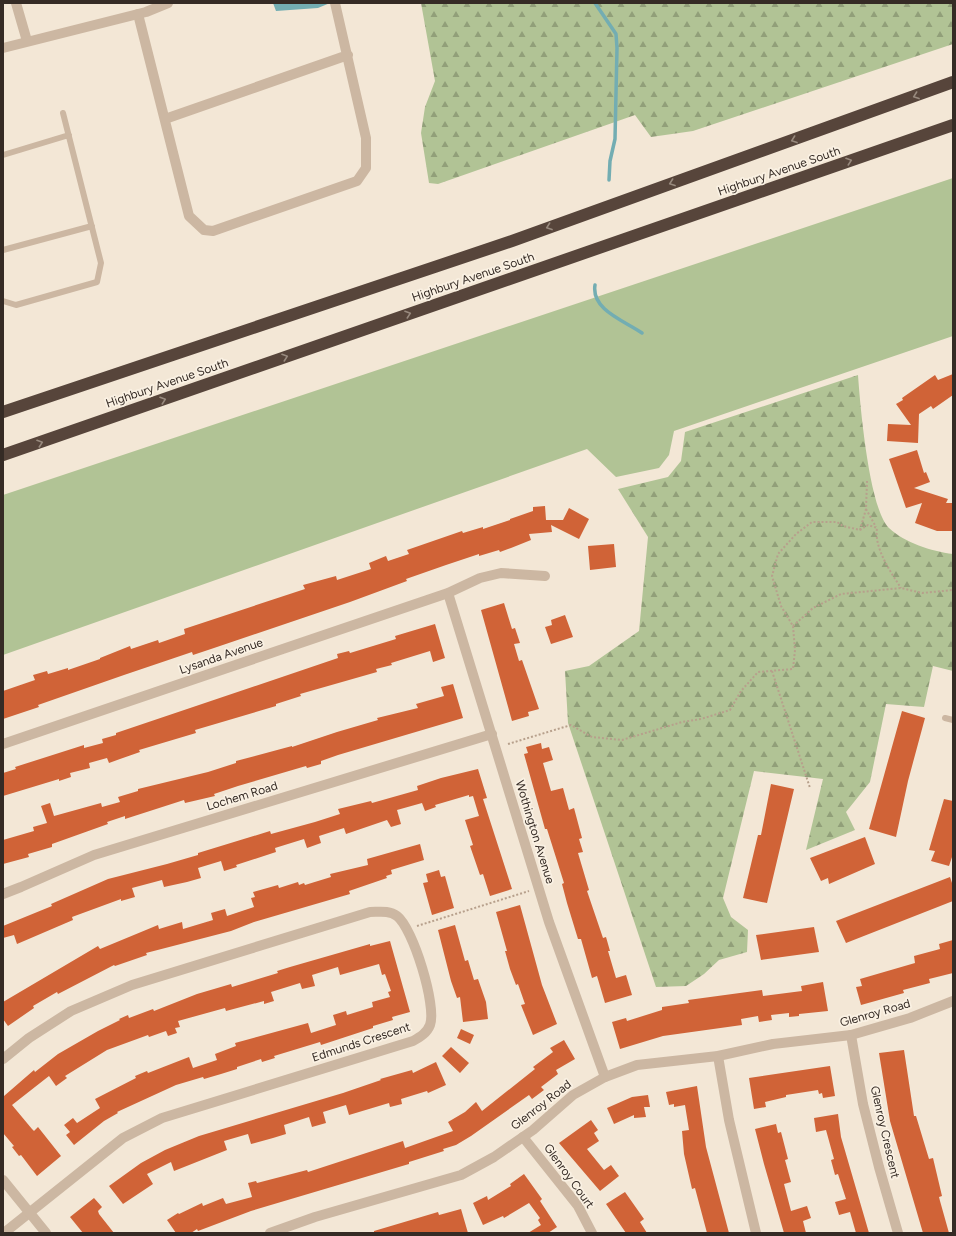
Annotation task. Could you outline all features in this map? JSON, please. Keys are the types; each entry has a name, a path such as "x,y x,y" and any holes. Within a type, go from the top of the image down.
{"highway":[{"name":"Highbury Avenue South","path":"3,412 512,241 953,82"},
{"name":"Highbury Avenue South","path":"3,455 953,125"}],"street":[{"path":"16,3 26,41"},
{"path":"3,48 138,14 168,3"},
{"path":"138,14 189,216 204,230 213,231 357,181 366,168 366,138 335,3"},
{"path":"165,119 348,55"},
{"name":"Lysanda Avenue","path":"3,744 448,593 480,578 501,574 545,576"},
{"name":"Wothington Avenue","path":"448,593 549,922 605,1077"},
{"name":"Lochem Road","path":"3,894 22,887 94,854 492,734"},
{"name":"Edmunds Crescent","path":"3,1059 29,1038 71,1011 132,984 370,912 384,911 396,915 408,930 431,1000 432,1014 430,1024 426,1033 413,1041 162,1118 123,1138 83,1171 28,1212 4,1233"},
{"name":"Glenroy Road","path":"270,1233 315,1217 461,1175 494,1157 523,1137 573,1095 605,1077 637,1065 718,1056 773,1044 851,1035 910,1018 953,1001"},
{"name":"Glenroy Crescent","path":"851,1035 863,1104 898,1233"},
{"path":"718,1056 729,1120 756,1233"},
{"name":"Glenroy Court","path":"523,1137 578,1206 592,1233"},
{"path":"3,1180 46,1233"}],"lane":[{"path":"3,301 16,305 97,282 101,263 63,113"},
{"path":"3,155 69,135"},
{"path":"3,250 92,226"},
{"path":"945,718 953,720"}],"path":[{"path":"860,530 866,509 867,481"},
{"path":"866,509 877,528 876,536 881,547 882,557 901,588"},
{"path":"508,744 571,726 592,737 622,740 682,722 701,719 730,710 742,691 758,672 793,669 795,650 793,626 788,615 781,606 772,576 778,554 796,534 812,522 837,522 843,526 860,530 868,525 877,528"},
{"path":"793,626 813,608 841,594 901,588 922,593 953,590"},
{"path":"772,671 810,788"},
{"path":"408,930 539,888"}],"green space":[{"path":"421,3 953,3 953,44 693,131 651,137 635,115 438,184 429,183 421,133 425,107 435,81"},
{"path":"953,178 953,336 674,431 669,455 659,468 616,477 587,449 3,655 3,495"},
{"path":"858,375 863,431 871,479 882,517 889,528 910,542 936,551 953,554 953,671 933,666 924,707 886,704 870,782 846,812 855,830 806,850 823,779 754,771 723,898 731,917 748,930 747,952 719,960 704,974 686,986 656,987 568,723 565,671 589,666 639,631 648,537 618,489 668,477 681,461 685,432"}],"water":[{"path":"273,3 330,3 318,8 276,11"}],"building":[{"path":"953,374 953,395 933,409 931,406 919,414 918,443 887,441 888,424 911,425 896,404 903,400 902,398 935,375 938,380"},
{"path":"917,450 924,473 926,472 930,482 914,488 948,499 946,503 953,503 953,531 937,531 915,523 922,503 906,508 889,459"},
{"path":"545,506 546,520 563,520 569,508 589,519 579,539 551,525 552,532 529,534 531,540 500,552 499,550 479,556 479,554 446,565 406,579 407,581 350,602 193,655 192,652 38,705 39,707 3,719 3,691 35,680 33,675 47,671 48,674 68,668 68,670 100,659 130,646 131,649 158,640 159,643 185,634 184,629 305,589 303,585 336,576 337,580 371,569 369,563 386,556 388,561 409,554 407,550 462,531 463,533 483,527 483,529 533,511 533,507"},
{"path":"614,544 616,567 590,570 588,546"},
{"path":"504,603 512,629 515,628 520,643 514,644 519,661 522,660 539,709 528,712 529,716 512,721 481,610"},
{"path":"565,615 573,637 551,644 545,627 552,625 551,620"},
{"path":"435,624 445,658 433,662 430,651 391,663 392,665 376,669 377,672 300,694 301,696 276,704 276,706 195,730 196,733 139,750 140,752 109,763 107,758 89,763 90,768 70,773 71,777 59,781 59,779 3,796 3,773 16,769 15,767 84,745 84,748 103,743 102,739 116,735 116,733 338,658 337,654 349,651 350,653 396,639 395,636"},
{"path":"453,684 463,718 338,755 321,761 321,764 307,768 306,766 238,786 214,794 215,796 185,803 184,800 125,819 125,816 107,822 108,824 52,844 52,847 28,854 29,857 3,864 3,840 34,831 33,827 47,823 41,806 50,803 54,816 101,803 102,807 120,802 118,797 138,791 138,789 208,772 236,763 236,761 292,747 378,720 377,718 418,708 416,704 444,696 441,687"},
{"path":"902,711 925,718 908,781 896,837 869,829"},
{"path":"541,743 542,749 549,747 553,760 543,763 551,791 563,788 569,810 574,808 582,838 579,839 583,852 578,853 589,890 587,891 603,938 606,937 610,951 608,951 616,978 626,975 632,995 605,1003 597,976 592,978 581,939 578,939 567,903 562,884 564,883 547,829 545,829 524,754 528,753 526,747"},
{"path":"478,769 487,798 483,799 512,889 490,896 483,874 480,875 470,846 473,845 465,820 479,816 473,796 469,797 469,795 435,805 436,807 425,811 422,803 397,810 401,824 391,827 387,820 346,834 344,828 319,836 321,843 307,848 304,839 275,848 276,852 236,865 237,867 224,871 221,861 198,868 201,878 187,882 164,887 162,880 132,888 135,897 121,901 121,899 72,917 73,920 17,944 14,935 3,938 3,926 52,906 51,904 108,879 198,855 198,853 270,831 271,834 315,822 340,814 338,809 371,801 372,803 418,790 417,786 441,778"},
{"path":"771,784 794,789 767,903 743,898 758,835 761,835"},
{"path":"944,799 953,801 953,854 949,866 931,861 935,851 929,850"},
{"path":"865,837 875,864 829,884 828,878 821,881 810,858"},
{"path":"420,844 424,860 391,870 392,874 386,876 387,878 349,891 350,894 254,922 231,931 146,953 147,955 115,966 114,965 58,994 57,992 33,1006 34,1008 8,1026 3,1019 3,1002 98,946 100,949 158,925 159,929 182,922 183,929 213,920 211,913 225,909 227,916 254,907 251,898 255,897 253,892 278,885 279,888 298,882 299,885 304,883 305,885 331,877 330,874 368,865 367,859"},
{"path":"439,870 441,877 445,876 454,908 432,915 423,883 428,882 426,874"},
{"path":"950,877 953,886 953,901 846,943 836,921"},
{"path":"520,905 542,985 557,1024 533,1035 521,1005 525,1004 518,984 516,985 510,969 505,951 507,951 496,912"},
{"path":"455,925 465,961 468,960 474,980 478,979 486,1002 488,1019 463,1022 460,997 457,998 451,981 438,930"},
{"path":"814,927 819,952 761,960 756,935"},
{"path":"953,940 953,973 929,979 930,983 903,990 904,993 861,1005 856,987 862,986 860,979 915,963 914,956 940,949 939,944"},
{"path":"390,941 410,1012 392,1017 393,1020 373,1026 373,1028 321,1045 320,1042 274,1056 275,1058 262,1062 261,1059 221,1074 204,1079 203,1077 176,1085 117,1112 118,1113 104,1121 74,1145 66,1135 70,1132 64,1125 73,1118 77,1123 100,1108 95,1099 136,1078 135,1076 147,1071 148,1073 189,1057 193,1068 217,1060 215,1054 236,1046 235,1043 308,1023 311,1033 336,1025 333,1015 346,1011 347,1015 373,1007 372,1002 390,997 388,992 391,991 385,974 382,975 379,964 340,975 338,967 312,975 315,986 302,989 300,983 271,992 274,1001 264,1004 264,1001 226,1011 225,1008 178,1021 180,1027 175,1028 177,1033 168,1036 166,1031 149,1037 148,1035 107,1050 65,1076 67,1078 56,1086 49,1076 12,1105 34,1131 38,1127 61,1156 37,1176 21,1155 19,1156 12,1147 14,1146 3,1133 3,1095 4,1096 34,1070 35,1072 58,1054 120,1020 119,1019 128,1015 129,1018 153,1009 154,1011 197,994 231,984 232,987 278,973 277,971 290,967 370,944 370,946"},
{"path":"823,982 828,1011 799,1014 799,1016 789,1017 789,1013 771,1015 772,1020 759,1022 758,1016 741,1019 742,1025 663,1036 620,1049 612,1022 626,1018 627,1021 662,1010 662,1007 689,1003 688,1000 762,990 763,996 802,991 801,986"},
{"path":"461,1029 474,1035 470,1044 457,1038"},
{"path":"564,1040 575,1059 556,1070 558,1074 541,1087 544,1090 532,1099 529,1095 471,1136 456,1145 443,1149 444,1151 409,1162 409,1164 251,1211 198,1231 197,1229 191,1233 176,1233 167,1220 178,1213 179,1214 202,1203 203,1206 223,1198 226,1204 252,1197 248,1183 256,1181 257,1183 307,1170 308,1172 403,1141 405,1148 453,1131 448,1122 465,1112 476,1102 482,1111 535,1069 533,1067 553,1052 550,1048"},
{"path":"451,1047 469,1063 460,1073 442,1056"},
{"path":"904,1050 914,1116 916,1116 929,1159 933,1158 942,1196 939,1197 949,1233 923,1233 890,1121 879,1053"},
{"path":"436,1062 446,1085 428,1093 427,1091 401,1099 402,1104 390,1107 389,1103 349,1115 346,1105 323,1112 326,1123 312,1127 309,1117 284,1125 286,1134 273,1138 251,1144 248,1134 224,1141 227,1150 174,1171 171,1162 147,1174 153,1184 123,1204 109,1186 141,1163 165,1150 199,1136 343,1093 381,1080 380,1079 412,1070 413,1073"},
{"path":"830,1066 835,1096 823,1098 822,1093 819,1094 818,1090 786,1095 786,1097 765,1102 766,1107 754,1109 749,1078"},
{"path":"697,1086 706,1147 729,1233 707,1233 695,1188 692,1189 684,1154 682,1131 689,1130 685,1105 674,1107 674,1104 669,1105 666,1092"},
{"path":"648,1095 650,1107 644,1107 646,1117 634,1118 634,1115 614,1124 607,1108 632,1097"},
{"path":"838,1114 841,1137 869,1233 856,1233 850,1212 839,1215 835,1202 846,1199 838,1174 835,1175 831,1160 834,1159 826,1130 816,1132 814,1118"},
{"path":"591,1120 598,1130 594,1133 599,1141 587,1149 604,1170 611,1165 619,1176 600,1191 559,1143"},
{"path":"776,1124 778,1133 781,1132 788,1159 785,1160 791,1182 784,1184 791,1211 807,1206 811,1218 803,1221 806,1233 784,1233 764,1164 755,1129"},
{"path":"524,1174 542,1199 540,1201 557,1227 548,1233 528,1233 541,1225 538,1220 540,1218 529,1203 504,1218 503,1216 483,1225 473,1203 487,1196 488,1200 511,1186 510,1184"},
{"path":"625,1192 644,1219 640,1222 647,1233 626,1233 606,1204"},
{"path":"94,1198 102,1207 98,1211 99,1214 114,1233 83,1233 70,1217"},
{"path":"461,1209 468,1233 374,1233 374,1231 438,1212 439,1215"}],"waterway":[{"path":"595,3 616,34 615,139 610,161 609,180"},
{"path":"595,285 595,294 598,301 604,308 642,333"}]}
